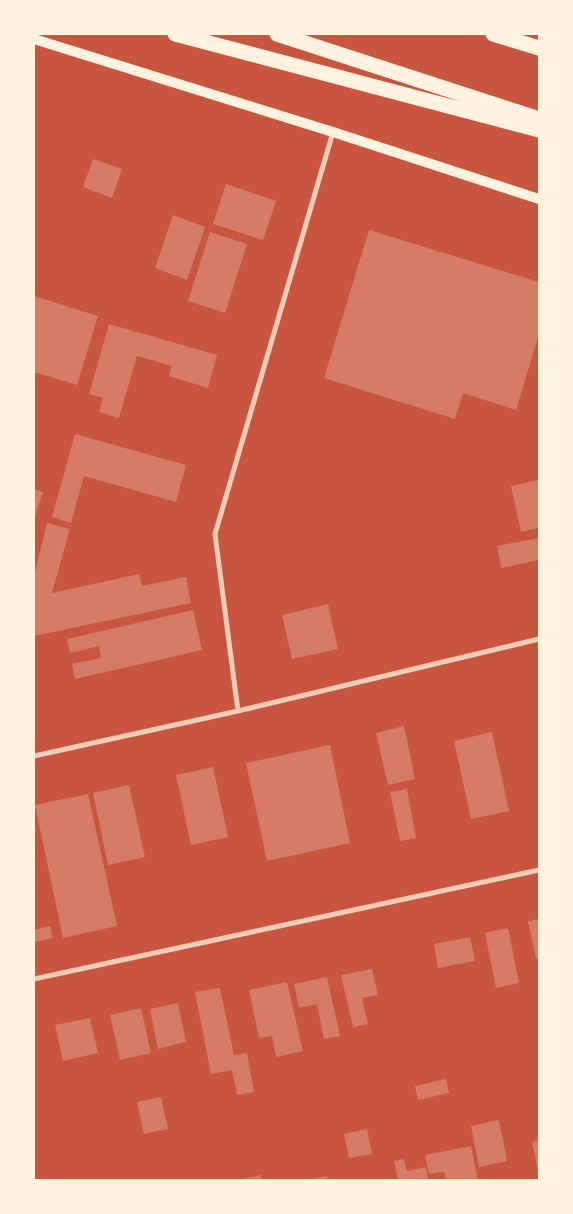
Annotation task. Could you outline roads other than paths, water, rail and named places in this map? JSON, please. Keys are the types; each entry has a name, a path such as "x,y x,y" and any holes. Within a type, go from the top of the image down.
{"highway":[{"path":"174,34 539,130"},
{"path":"277,34 539,119"},
{"path":"493,34 539,48"},
{"path":"525,34 539,39"}],"main road":[{"path":"34,39 333,132 539,199"}],"street":[{"path":"238,711 215,534 333,132"},
{"path":"34,756 238,711 539,639"},
{"path":"34,979 539,870"}]}
